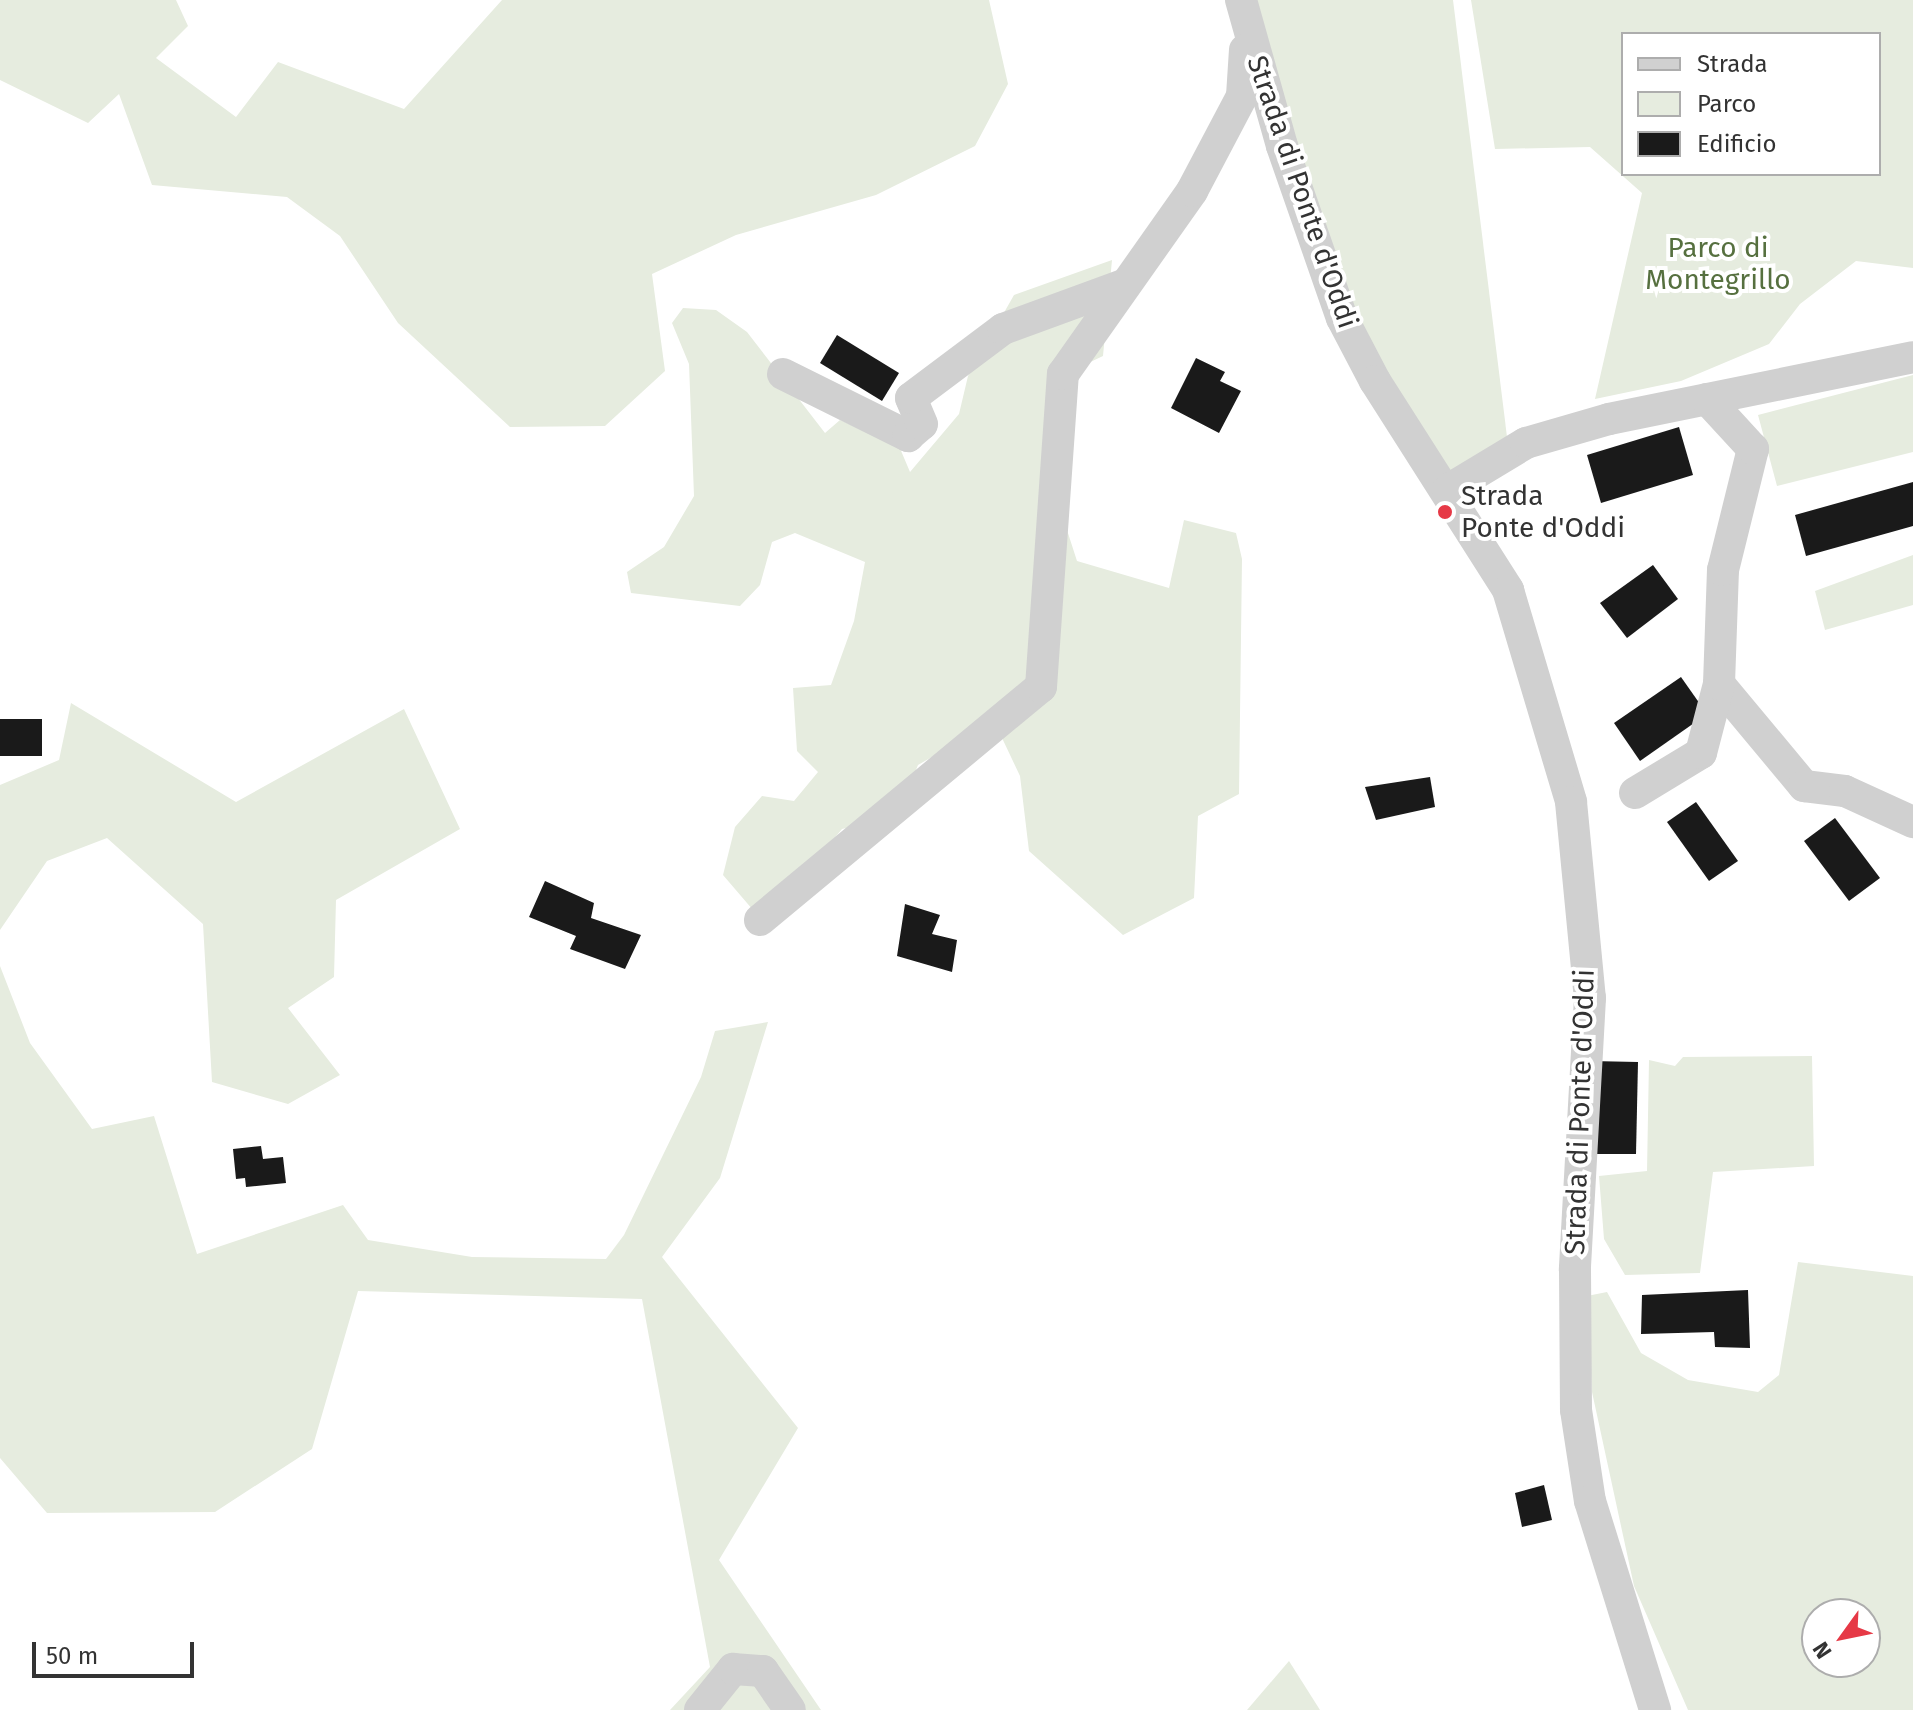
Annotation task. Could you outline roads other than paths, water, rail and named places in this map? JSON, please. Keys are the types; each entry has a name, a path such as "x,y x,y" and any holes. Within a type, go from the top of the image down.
{"street":[{"path":"760,920 1041,687 1063,374 1192,191 1242,96 1244,15"},
{"name":"Strada di Ponte d'Oddi","path":"1244,15 1342,318 1375,381 1448,490 1521,618 1571,802 1590,998 1575,1270 1576,1410 1590,1501 1655,1710"},
{"path":"783,374 908,436 922,424 911,398 1003,329 1123,285"},
{"path":"1448,490 1526,443 1707,399 1913,357"},
{"path":"1635,793 1701,753 1719,684 1723,570 1753,449 1707,399"},
{"path":"1719,684 1804,786 1845,791 1913,822"},
{"path":"700,1710 733,1669 763,1671 790,1710"}],"place":[{"name":"Strada Ponte d'Oddi","path":"1445,512"}],"park label":[{"name":"Parco di Montegrillo","path":"1718,264"}]}
